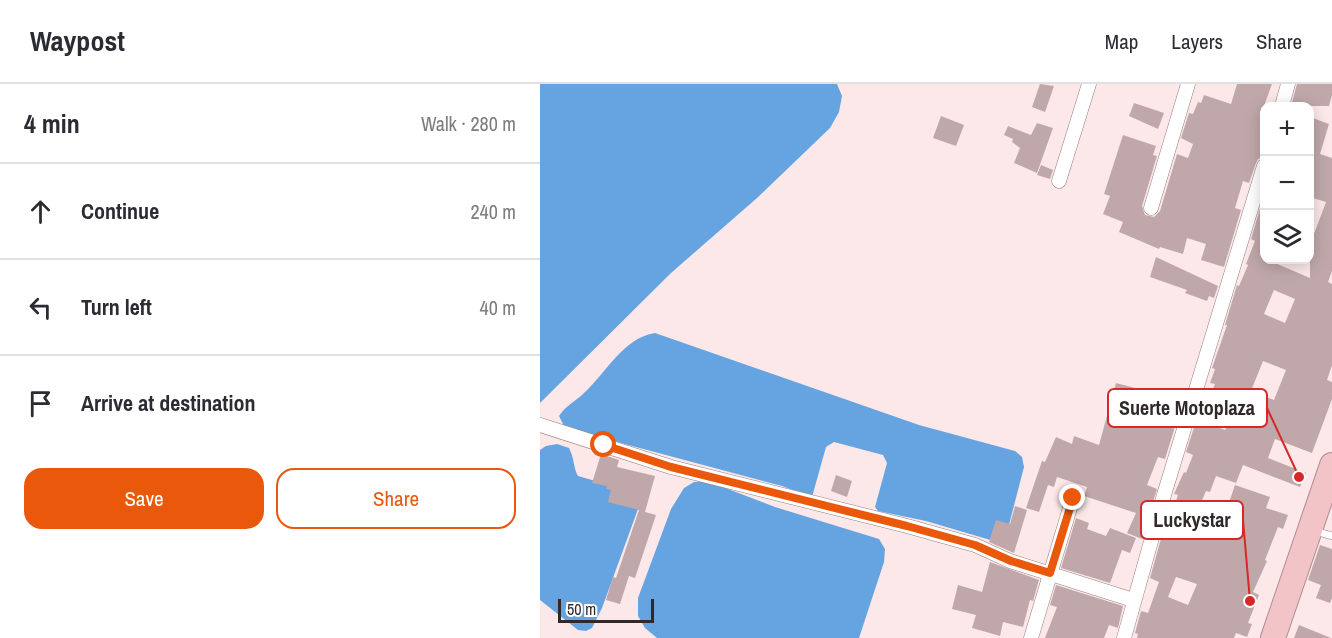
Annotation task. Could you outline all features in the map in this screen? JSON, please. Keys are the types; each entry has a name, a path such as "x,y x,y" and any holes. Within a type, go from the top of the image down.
{"highway":[{"path":"1273,638 1321,533 1332,465"}],"street":[{"path":"1059,181 1089,84"},
{"path":"1150,208 1188,84"},
{"path":"1282,102 1288,84"},
{"path":"1124,638 1133,600 1260,179"},
{"path":"540,425 671,467 975,545 1011,561 1133,600"},
{"path":"1031,638 1073,498"}],"water":[{"path":"540,84 837,84 842,96 839,112 830,128 757,198 671,273 540,403"},
{"path":"655,333 919,425 1015,451 1022,457 1024,467 1004,544 926,521 878,511 875,507 887,463 883,455 834,442 826,447 812,497 782,486 565,428 559,416 564,409 581,396 625,349 644,336"},
{"path":"557,444 569,448 578,476 613,486 638,509 602,608 592,628 586,631 578,630 540,600 540,450"},
{"path":"707,481 775,507 879,539 885,549 884,562 859,638 657,638 645,628 638,616 638,598 671,509 684,488 694,482"}],"building":[{"path":"1040,84 1054,86 1045,112 1032,107"},
{"path":"1237,84 1272,84 1265,102 1260,102 1260,158 1249,183 1243,181 1235,208 1241,210 1224,267 1201,260 1206,244 1187,238 1183,254 1160,247 1159,249 1119,232 1123,222 1103,214 1110,196 1104,194 1123,135 1156,146 1153,155 1157,156 1142,206 1145,215 1154,217 1160,211 1177,154 1188,158 1193,144 1181,138 1189,113 1193,114 1204,95 1231,104"},
{"path":"1297,84 1332,84 1329,106 1314,106 1314,102 1292,102"},
{"path":"1134,103 1164,113 1158,129 1129,116"},
{"path":"941,116 964,125 956,146 933,138"},
{"path":"1314,118 1329,124 1320,154 1332,158 1332,271 1328,282 1332,284 1332,365 1327,380 1332,382 1332,399 1312,453 1275,439 1268,458 1306,473 1300,487 1243,465 1236,483 1216,476 1210,492 1206,491 1198,510 1223,520 1235,485 1270,497 1266,508 1288,515 1283,529 1278,527 1265,560 1267,561 1253,592 1259,595 1248,623 1252,624 1247,637 1236,633 1234,638 1137,638 1138,634 1135,633 1141,611 1148,613 1159,582 1150,578 1168,514 1171,515 1178,495 1174,494 1193,455 1186,452 1199,412 1210,417 1208,423 1225,430 1234,410 1209,399 1215,384 1210,383 1215,369 1212,368 1227,325 1225,325 1237,285 1239,286 1248,265 1246,264 1255,241 1251,239 1260,209 1260,264 1277,264 1310,278 1310,264 1314,264 1314,234 1326,202 1314,198","holes":["1274,290 1295,299 1285,323 1264,314","1263,361 1286,370 1274,400 1251,391","1176,577 1197,584 1188,605 1168,597"]},
{"path":"1037,123 1053,128 1037,173 1014,163 1020,148 1012,142 1013,139 1004,135 1008,126 1031,135"},
{"path":"1041,165 1053,170 1050,179 1037,175"},
{"path":"1156,257 1218,286 1214,298 1209,296 1207,301 1185,293 1187,290 1150,277"},
{"path":"1116,383 1173,398 1169,413 1178,417 1165,459 1158,457 1147,485 1157,489 1142,539 1127,533 1136,513 1084,496 1087,487 1057,477 1054,487 1048,485 1039,512 1026,508 1042,461 1045,462 1056,437 1072,444 1074,436 1099,445"},
{"path":"601,454 619,460 617,467 655,476 645,512 656,515 635,578 629,576 620,604 606,600 613,577 616,578 639,510 608,502 611,490 606,489 607,486 592,483"},
{"path":"836,475 852,481 847,497 831,491"},
{"path":"1015,506 1027,510 1014,553 989,542 996,520 1010,524"},
{"path":"1076,518 1089,523 1087,529 1106,536 1110,528 1136,538 1130,553 1122,550 1110,583 1061,568"},
{"path":"1320,545 1332,549 1332,598 1330,603 1316,598 1321,585 1308,580"},
{"path":"990,562 1039,580 1033,601 1030,600 1023,627 1003,622 1000,636 972,628 976,615 952,609 958,585 982,592"},
{"path":"1056,585 1123,606 1118,628 1109,625 1104,638 1045,638 1057,607 1050,605"},
{"path":"1299,625 1331,638 1294,638"}],"place":[{"name":"Suerte Motoplaza","path":"1299,477"},
{"name":"Luckystar","path":"1250,601"}],"route":[{"path":"604,445 671,467 975,545 1011,561 1050,573 1073,498"}]}
